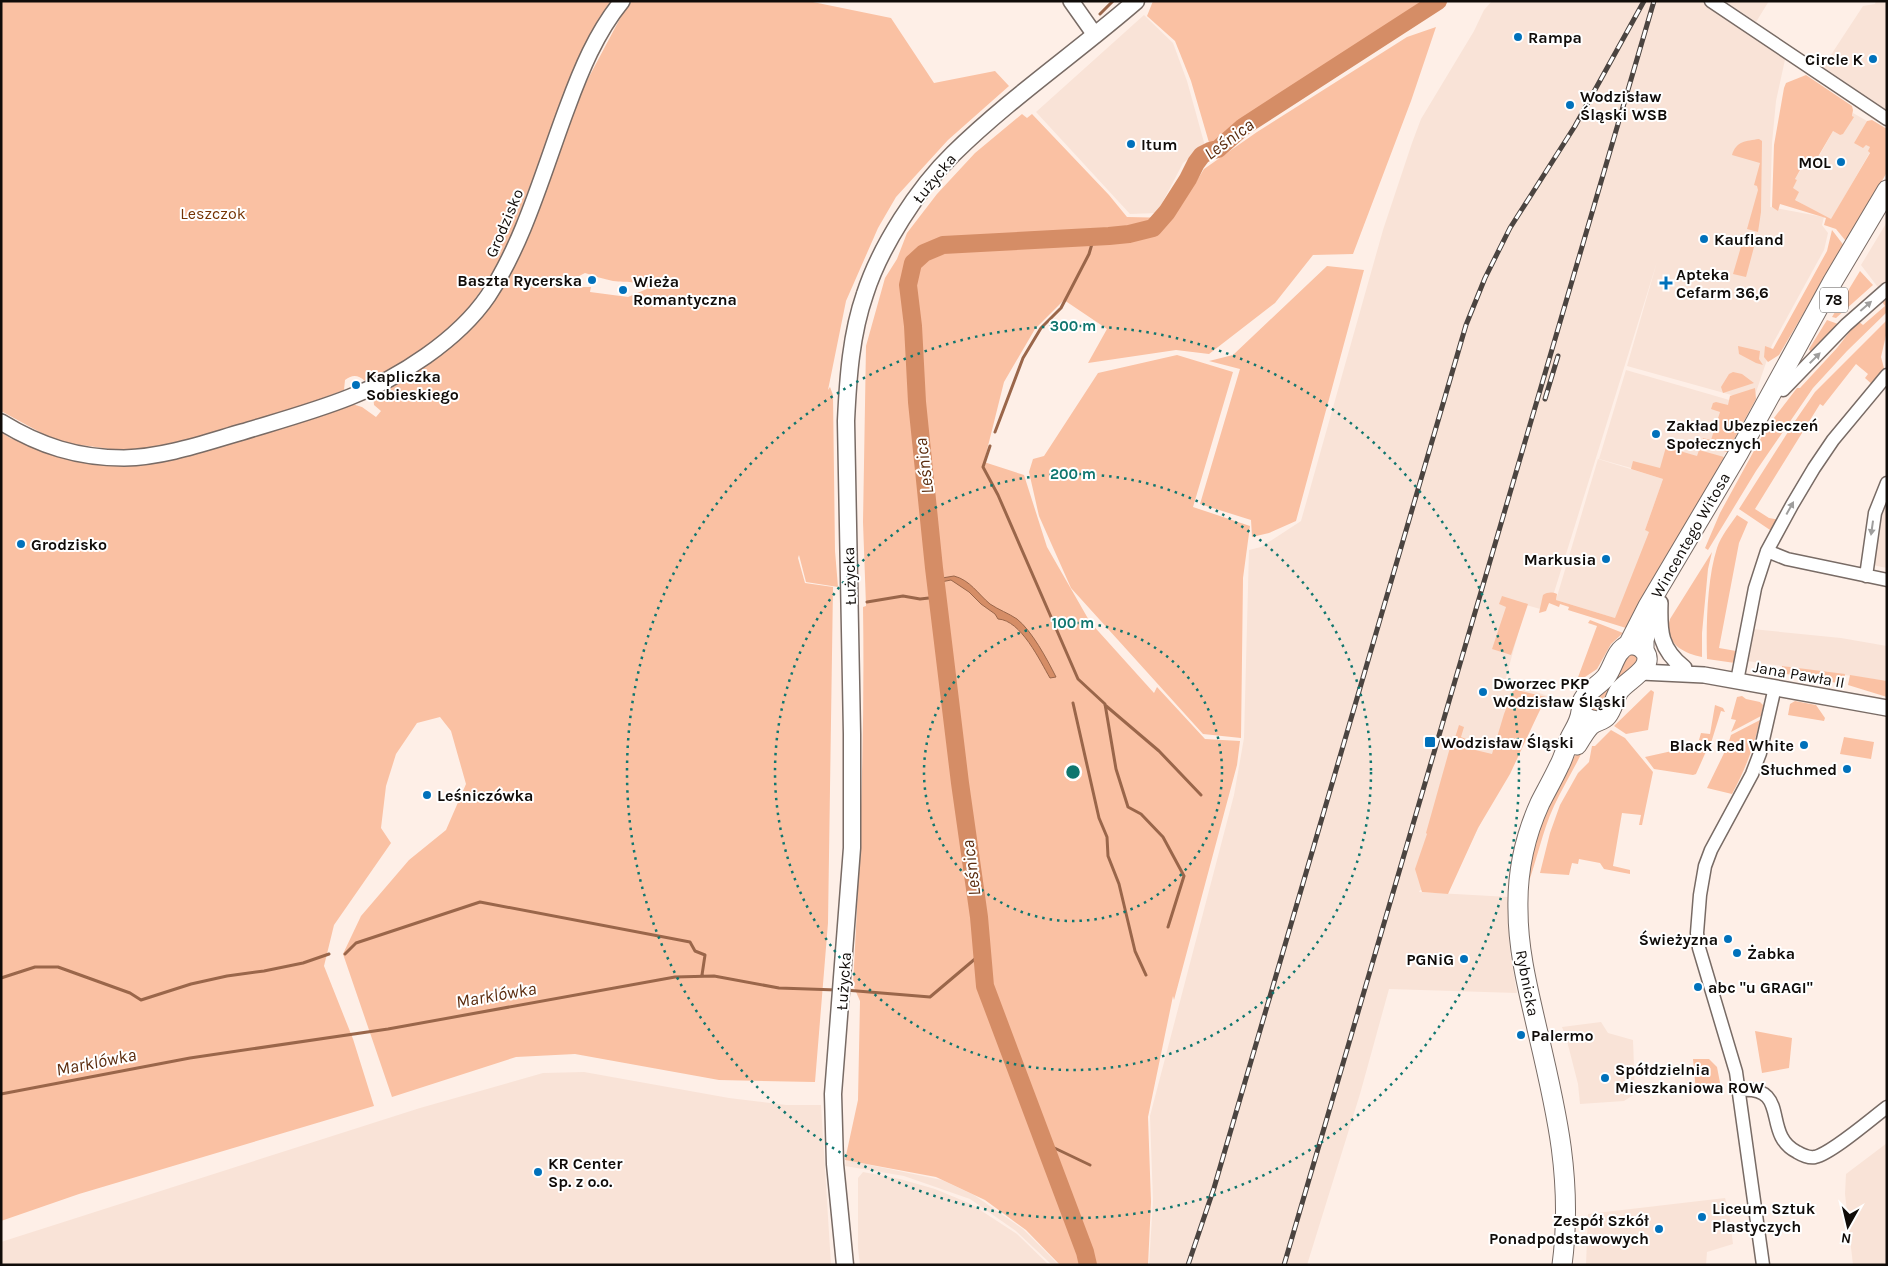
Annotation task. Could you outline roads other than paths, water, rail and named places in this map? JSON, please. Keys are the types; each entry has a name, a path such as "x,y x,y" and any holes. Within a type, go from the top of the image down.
{"main road":[{"name":"Łużycka","path":"845,1265 833,1128 833,1094 842,1002 852,848 852,734 846,421 848,382 858,317 865,293 886,247 933,176 960,147 1136,1"},
{"name":"Wincentego Witosa","path":"1640,656 1646,611 1738,454 1833,280 1887,190"},
{"name":"Wincentego Witosa","path":"1640,656 1646,634 1660,603 1715,510 1856,260 1887,211"},
{"name":"78","path":"1582,710 1584,698 1604,679 1620,650 1640,656 1608,714 1598,721"},
{"path":"1582,710 1587,718 1598,721"},
{"name":"Rybnicka","path":"1562,1265 1566,1219 1564,1163 1557,1117 1521,952 1518,909 1521,863 1530,830 1540,803 1560,765 1582,710"},
{"name":"Rybnicka","path":"1560,765 1588,729 1598,721"}],"street":[{"name":"Grodzisko","path":"1,422 39,442 72,452 122,458 164,454 250,430 348,398 382,382 418,360 465,323 481,305 496,283 519,236 584,64 603,28 622,1"},
{"path":"1071,1 1095,35"},
{"path":"1711,1 1887,119"},
{"path":"1783,390 1846,325 1887,289"},
{"path":"1737,681 1755,588 1767,551 1814,468 1833,440 1887,374"},
{"path":"1866,576 1875,513 1887,483"},
{"path":"1767,551 1787,559 1887,580"},
{"path":"1660,603 1659,628 1662,640 1670,655 1684,668"},
{"name":"Jana Pawła II","path":"1640,656 1704,675"},
{"name":"Jana Pawła II","path":"1640,656 1704,675 1887,708"},
{"path":"1763,1265 1732,1052 1699,948 1697,932 1705,866 1719,833 1752,774 1767,727 1775,688"},
{"path":"1739,1090 1753,1089 1766,1094 1772,1103 1778,1132 1784,1142 1791,1149 1813,1158 1827,1152 1887,1106"}],"waterway":[{"path":"1100,14 1113,1"},
{"name":"Leśnica","path":"1088,1265 1085,1252 985,986 979,917 960,783 934,568 917,402 913,326 908,285 913,263 924,253 943,245 1109,236 1129,234 1153,228 1167,212 1202,155 1218,149 1243,127 1438,1"},
{"path":"995,432 1023,358 1041,328 1061,308 1089,254 1094,237"},
{"path":"990,446 983,467 998,495 1078,679 1105,704 1116,769 1128,807 1141,814 1163,837 1184,876 1168,927"},
{"path":"867,602 903,596 920,599 938,597"},
{"path":"1073,703 1099,818 1107,837 1108,856 1119,884 1135,951 1146,975"},
{"path":"1105,705 1159,751 1201,795"},
{"path":"345,954 356,943 480,902 690,942 695,951 705,955 702,975"},
{"name":"Marklówka","path":"845,990 930,997 982,953"},
{"path":"1,978 35,967 58,967 130,993 141,1000 191,984 303,963 329,954"},
{"name":"Marklówka","path":"1,1094 190,1058 388,1029 675,977 714,976 779,988 837,990"},
{"path":"1044,1143 1090,1165"}],"railway":[{"path":"1188,1265 1214,1188 1466,325 1485,278 1510,228 1575,126 1644,1"},
{"path":"1284,1265 1654,1"},
{"path":"1545,399 1558,356"}],"place":[{"name":"Rampa","path":"1518,37"},
{"name":"Circle K","path":"1873,59"},
{"name":"Wodzisław Śląski WSB","path":"1570,105"},
{"name":"Itum","path":"1131,144"},
{"name":"MOL","path":"1841,162"},
{"name":"Kaufland","path":"1704,239"},
{"name":"Baszta Rycerska","path":"592,280"},
{"name":"Apteka Cefarm 36,6","path":"1666,283"},
{"name":"Wieża Romantyczna","path":"623,290"},
{"name":"Kapliczka Sobieskiego","path":"356,385"},
{"name":"Zakład Ubezpieczeń Społecznych","path":"1656,434"},
{"name":"Grodzisko","path":"21,544"},
{"name":"Markusia","path":"1606,559"},
{"name":"Dworzec PKP Wodzisław Śląski","path":"1483,692"},
{"name":"Wodzisław Śląski","path":"1430,742"},
{"name":"Black Red White","path":"1804,745"},
{"name":"Słuchmed","path":"1847,769"},
{"name":"Leśniczówka","path":"427,795"},
{"name":"Świeżyzna","path":"1728,939"},
{"name":"Żabka","path":"1737,953"},
{"name":"PGNiG","path":"1464,959"},
{"name":"abc \"u GRAGI\"","path":"1698,987"},
{"name":"Palermo","path":"1521,1035"},
{"name":"Spółdzielnia Mieszkaniowa ROW","path":"1605,1078"},
{"name":"KR Center Sp. z o.o.","path":"538,1172"},
{"name":"Liceum Sztuk Plastyczych","path":"1702,1217"},
{"name":"Zespół Szkół Ponadpodstawowych","path":"1659,1229"}],"park label":[{"name":"Leszczok","path":"213,213"}]}
